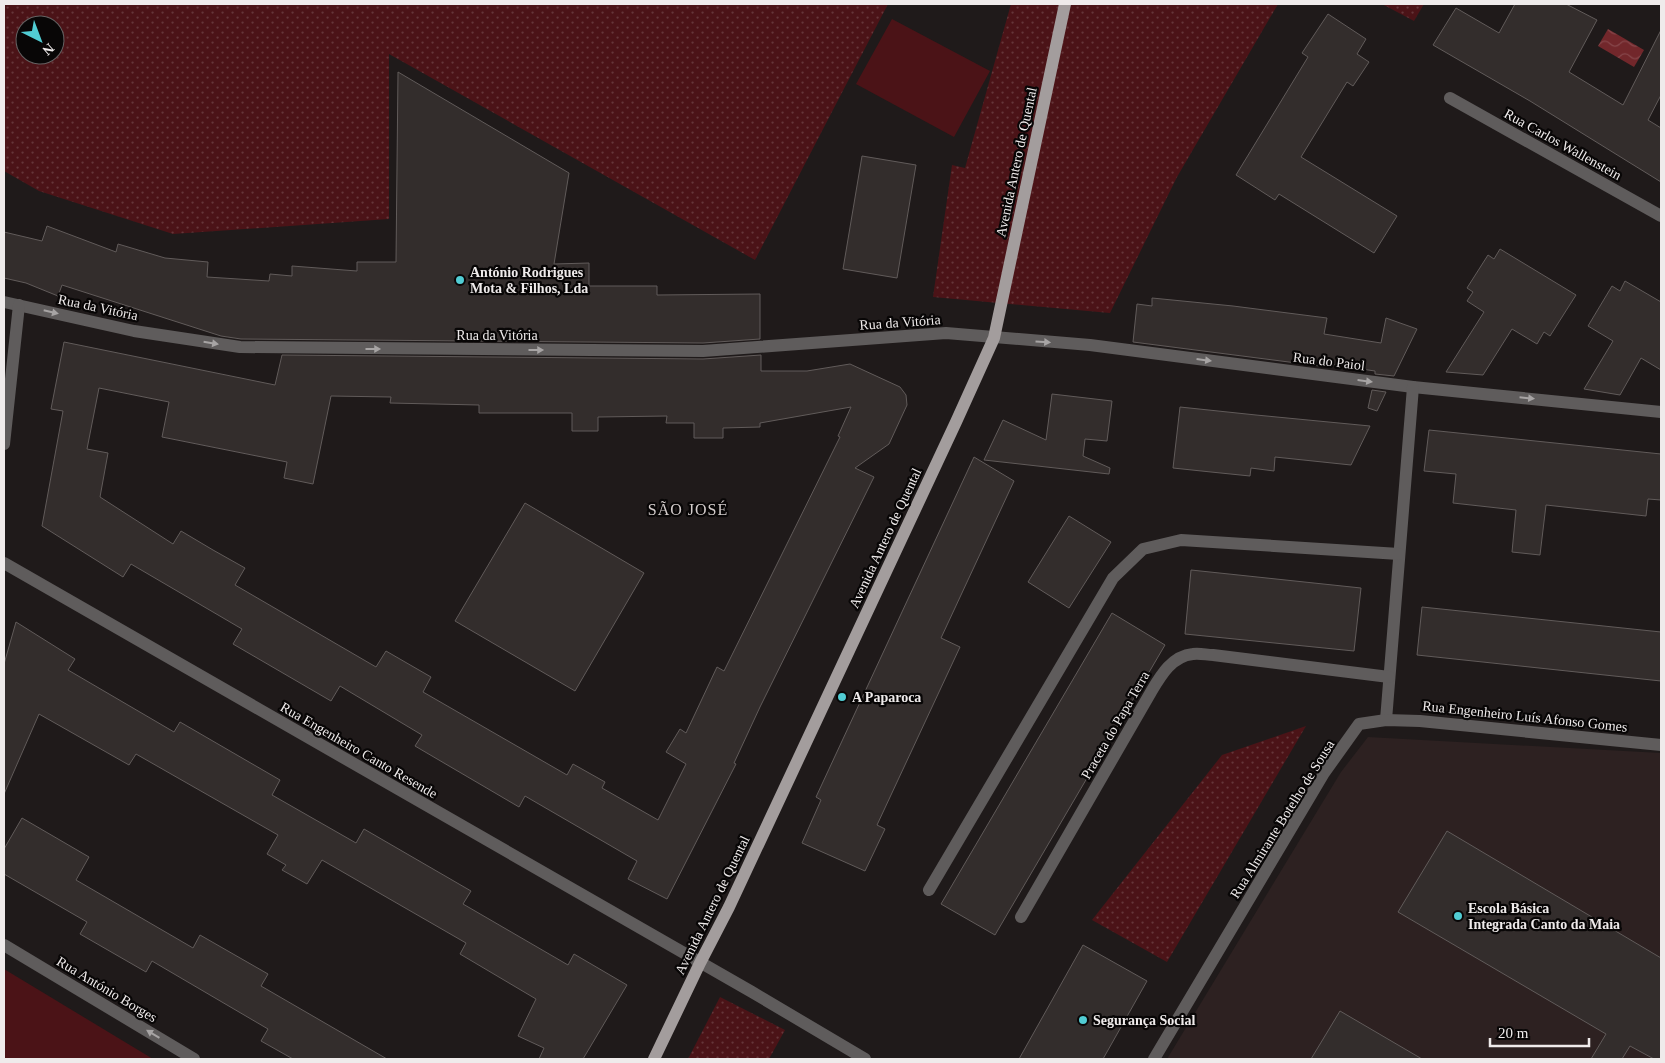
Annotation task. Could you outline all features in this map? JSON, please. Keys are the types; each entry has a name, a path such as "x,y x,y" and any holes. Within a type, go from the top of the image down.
{"main road":[{"name":"Avenida Antero de Quental","path":"654,1059 733,898 994,338 1066,4"}],"street":[{"name":"Rua Carlos Wallenstein","path":"1450,98 1661,216"},
{"name":"Rua da Vitória","path":"4,302 134,331 240,347 703,352 946,333 994,338"},
{"path":"4,444 18,305"},
{"name":"Rua do Paiol","path":"994,338 1090,345 1413,387 1661,412"},
{"path":"1386,720 1413,387"},
{"path":"929,890 1113,578 1144,549 1182,540 1399,554"},
{"name":"Rua Engenheiro Canto Resende","path":"4,563 700,962"},
{"name":"Praceta do Papa Terra","path":"1021,917 1151,692 1162,674 1176,659 1194,654 1213,655 1389,677"},
{"name":"Rua Engenheiro Luís Afonso Gomes","path":"1386,720 1420,721 1661,745"},
{"name":"Rua Almirante Botelho de Sousa","path":"1154,1059 1324,774 1359,724 1386,720"},
{"name":"Rua António Borges","path":"4,945 194,1059"},
{"path":"700,962 865,1059"}],"shaded area":[{"path":"4,4 888,4 755,260 389,54 389,219 173,234 39,191 4,171"},
{"path":"1011,4 1278,4 1177,177 1110,313 933,297 952,165 965,168"},
{"path":"1382,4 1424,4 1414,21"},
{"path":"892,19 990,71 954,137 856,84"},
{"path":"1306,726 1167,962 1092,920 1222,755"},
{"name":"Escola Básica Integrada Canto da Maia","path":"1368,737 1661,753 1661,1059 1167,1059 1341,772"},
{"path":"4,969 153,1059 4,1059"},
{"path":"720,997 785,1030 769,1059 688,1059"}],"water":[{"path":"1608,29 1644,50 1634,67 1598,46"}],"building":[{"path":"1515,4 1566,4 1597,20 1569,72 1623,105 1661,30 1661,95 1648,120 1661,128 1661,182 1530,101 1433,45 1456,8 1499,33"},
{"path":"1328,14 1366,39 1357,54 1369,62 1353,86 1347,82 1301,157 1397,216 1374,253 1279,194 1275,200 1236,175 1308,57 1302,53"},
{"path":"398,72 569,173 554,264 589,263 589,286 657,286 657,295 760,294 760,339 703,343 241,339 221,336 62,285 58,296 26,283 4,278 4,232 42,241 47,226 116,252 118,244 165,258 208,262 207,277 269,281 270,274 292,276 292,266 357,271 357,262 396,262"},
{"path":"862,156 916,165 897,278 843,269"},
{"path":"1500,249 1576,295 1550,336 1544,332 1537,344 1512,329 1483,375 1446,372 1484,312 1467,301 1473,292 1467,288 1488,255 1494,259"},
{"path":"1625,281 1661,302 1661,370 1641,358 1620,395 1584,389 1613,341 1588,326 1612,286 1620,291"},
{"path":"1152,298 1327,318 1324,334 1381,343 1386,318 1417,329 1394,376 1375,374 1375,371 1321,363 1320,366 1133,342 1137,304 1152,306"},
{"path":"64,342 275,385 282,355 703,359 761,355 761,371 807,371 850,364 900,387 906,395 907,405 889,444 855,468 874,477 760,707 734,763 736,764 667,899 628,879 637,861 525,796 519,807 415,746 422,735 340,686 331,701 233,644 242,629 131,564 123,577 42,526 63,411 51,409","holes":["99,388 169,402 162,437 287,462 284,478 313,484 331,396 391,397 390,403 479,405 479,413 572,413 572,431 598,431 598,417 667,416 666,423 694,423 694,438 723,438 723,428 760,427 760,423 851,407 838,436 840,437 724,671 717,667 686,733 680,729 666,752 686,764 658,820 602,788 605,782 573,764 567,775 423,692 431,677 386,651 376,667 235,585 245,568 181,531 173,544 100,497 108,453 87,449"]},
{"path":"1372,390 1386,392 1377,411 1368,408"},
{"path":"1052,394 1112,401 1107,441 1085,439 1083,456 1110,468 1109,474 984,460 1003,420 1046,440"},
{"path":"1180,407 1370,426 1351,465 1275,457 1274,471 1251,468 1250,476 1173,468"},
{"path":"1429,430 1661,454 1661,500 1648,499 1646,516 1546,505 1540,555 1512,552 1516,510 1453,503 1456,474 1424,471"},
{"path":"974,457 1014,481 941,638 960,647 877,825 885,829 865,871 802,843 821,800 816,797"},
{"path":"525,503 644,573 575,691 455,621"},
{"path":"1069,516 1111,542 1069,608 1028,582"},
{"path":"1191,570 1361,588 1354,651 1185,634"},
{"path":"1422,607 1661,632 1661,681 1417,655"},
{"path":"1112,613 1165,645 995,935 941,904"},
{"path":"16,622 75,659 68,670 174,732 180,722 280,780 272,795 356,843 364,829 471,891 463,904 568,965 574,954 627,985 583,1059 539,1059 544,1048 518,1036 536,999 460,954 466,943 322,860 307,884 282,870 286,865 267,854 278,835 136,754 129,765 39,714 4,794 4,664"},
{"path":"22,818 89,857 76,880 193,948 200,935 268,974 261,986 387,1059 293,1059 261,1041 268,1029 152,961 146,972 80,934 87,922 4,874 4,849"},
{"path":"1447,831 1661,958 1661,1059 1654,1059 1630,1046 1622,1059 1591,1059 1606,1034 1398,912"},
{"name":"Segurança Social","path":"1083,945 1147,981 1103,1059 1019,1059"},
{"path":"1340,1011 1422,1059 1311,1059"}],"place":[{"name":"António Rodrigues Mota & Filhos, Lda","path":"460,280"},
{"name":"A Paparoca","path":"842,697"},
{"name":"Escola Básica Integrada Canto da Maia","path":"1458,916"},
{"name":"Segurança Social","path":"1083,1020"}],"district":[{"name":"SÃO JOSÉ","path":"688,509"}]}
